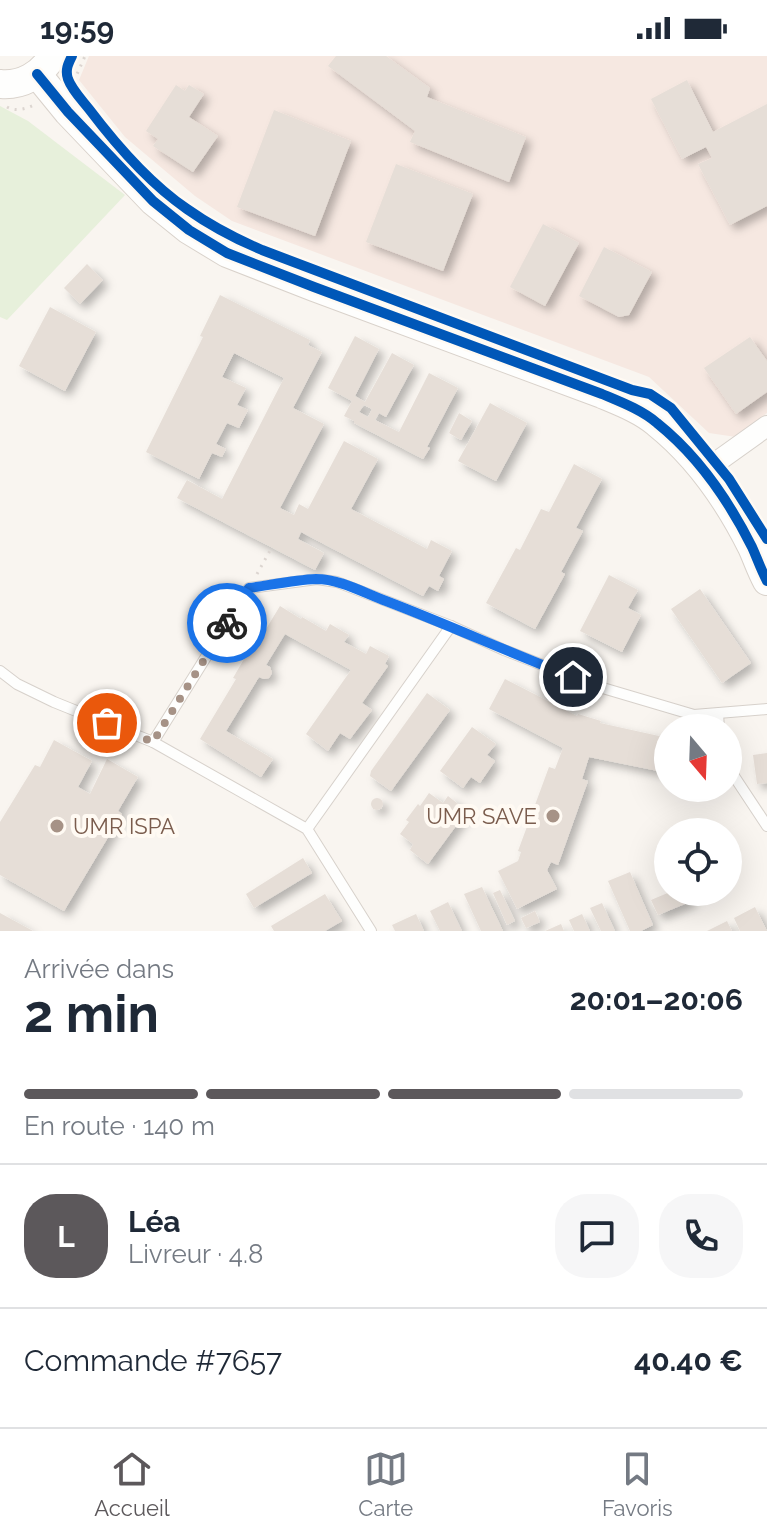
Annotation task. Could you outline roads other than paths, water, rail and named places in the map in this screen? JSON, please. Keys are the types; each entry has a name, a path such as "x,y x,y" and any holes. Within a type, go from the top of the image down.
{"street":[{"path":"3,90 7,85 58,77 153,201 189,230 227,253 619,401 656,422 704,471 759,555 767,581"},
{"path":"704,471 767,426"}],"lane":[{"path":"153,742 249,588 317,579 337,582 596,686 691,714"},
{"path":"307,829 451,626"},
{"path":"0,671 17,684 54,702 153,742 307,829 371,931"},
{"path":"718,714 767,709"},
{"path":"742,788 767,826"}],"place":[{"name":"UMR SAVE","path":"553,816"},
{"name":"UMR ISPA","path":"57,826"}]}
